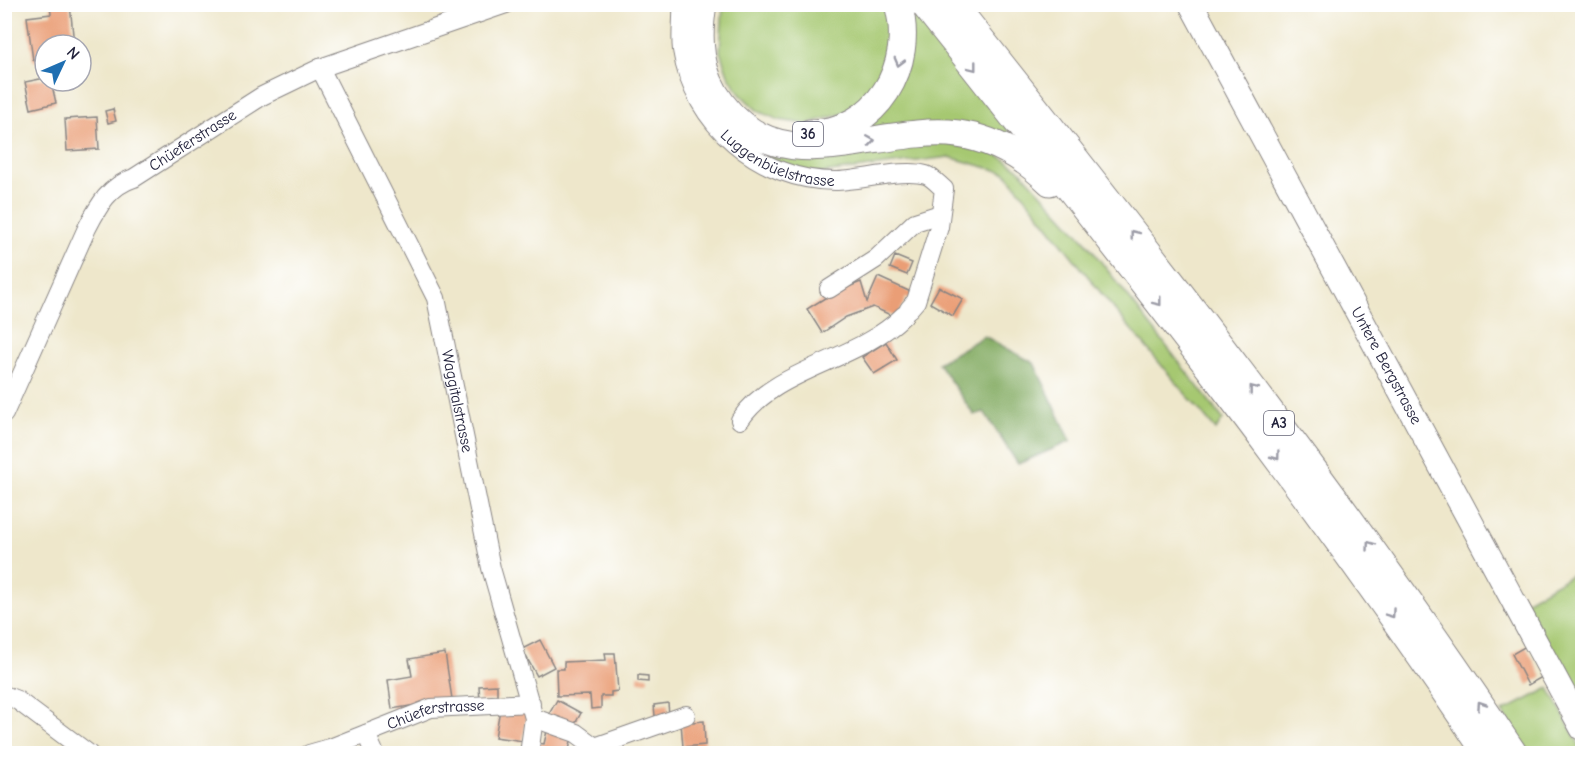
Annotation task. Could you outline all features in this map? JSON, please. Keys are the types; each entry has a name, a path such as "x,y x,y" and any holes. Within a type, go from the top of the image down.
{"highway":[{"path":"702,4 700,50 709,84 729,113 754,133 783,144 806,147 837,146 933,133 957,134 983,140 1007,149 1036,169 1109,239"},
{"name":"36","path":"715,4 712,29 714,55 727,91 745,110 765,123 785,131 808,134 832,131 852,123 866,114 883,97 896,73 903,48 902,23 898,4"},
{"name":"A3","path":"924,4 1109,239 1306,496 1487,753"},
{"name":"A3","path":"953,4 1315,470 1514,753"},
{"path":"962,4 978,36"}],"main road":[{"name":"Untere Bergstrasse","path":"1191,4 1582,728"}],"street":[{"name":"Chüeferstrasse","path":"4,414 87,228 102,202 118,183 134,178 262,96 320,68 506,4"},
{"name":"Luggenbüelstrasse","path":"682,4 682,50 698,100 715,126 744,152 776,170 812,178 835,181 898,175 926,175 944,189 940,214 916,301 886,332 762,394 740,420"},
{"name":"Waggitalstrasse","path":"320,68 436,298 491,568 532,710 529,753"},
{"path":"829,289 876,258 915,222 940,214"},
{"path":"4,695 17,700 89,753"},
{"name":"Chüeferstrasse","path":"309,753 366,734 431,708 532,710"},
{"path":"532,710 576,733 595,747 686,716"},
{"path":"366,734 375,753"}],"green space":[{"path":"723,5 888,5 891,12 886,76 856,110 806,124 779,120 758,111 740,94 728,75 720,52"},
{"path":"915,15 1023,148 859,126"},
{"path":"944,142 998,155 1018,168 1085,241 1223,419 1216,430 1109,303 1006,173 949,157 806,175 764,155 769,148 816,160"},
{"path":"984,336 1034,363 1071,441 1018,464 984,412 974,415 938,363"},
{"path":"1582,569 1582,700 1523,602"},
{"path":"1549,688 1582,753 1529,753 1502,712"}],"building":[{"path":"50,4 70,4 73,33 33,33 33,60 27,17 51,14"},
{"path":"33,80 33,93 54,93 56,103 31,109 25,82"},
{"path":"113,109 116,121 108,123 105,111"},
{"path":"97,117 99,149 67,151 65,119"},
{"path":"895,256 912,263 907,275 890,268"},
{"path":"878,277 913,293 910,300 906,298 897,318 873,307 846,317 822,333 807,309 833,293 861,282 867,302"},
{"path":"939,287 963,299 953,316 930,303"},
{"path":"886,342 897,360 874,374 862,357"},
{"path":"540,640 554,667 537,676 522,649"},
{"path":"1526,646 1542,677 1528,685 1512,654"},
{"path":"445,653 452,699 392,709 388,680 412,676 409,659"},
{"path":"605,653 615,653 618,691 611,692 611,696 601,696 601,708 591,709 590,695 557,696 556,669 564,669 564,662 606,660"},
{"path":"638,675 648,676 648,682 638,681"},
{"path":"497,685 497,700 480,701 479,686"},
{"path":"557,700 581,713 572,729 548,716"},
{"path":"668,703 669,715 655,716 654,705"},
{"path":"501,704 528,709 523,741 495,737"},
{"path":"704,721 705,745 683,747 681,723"},
{"path":"547,731 572,737 568,754 537,754 537,743 544,744"}]}
